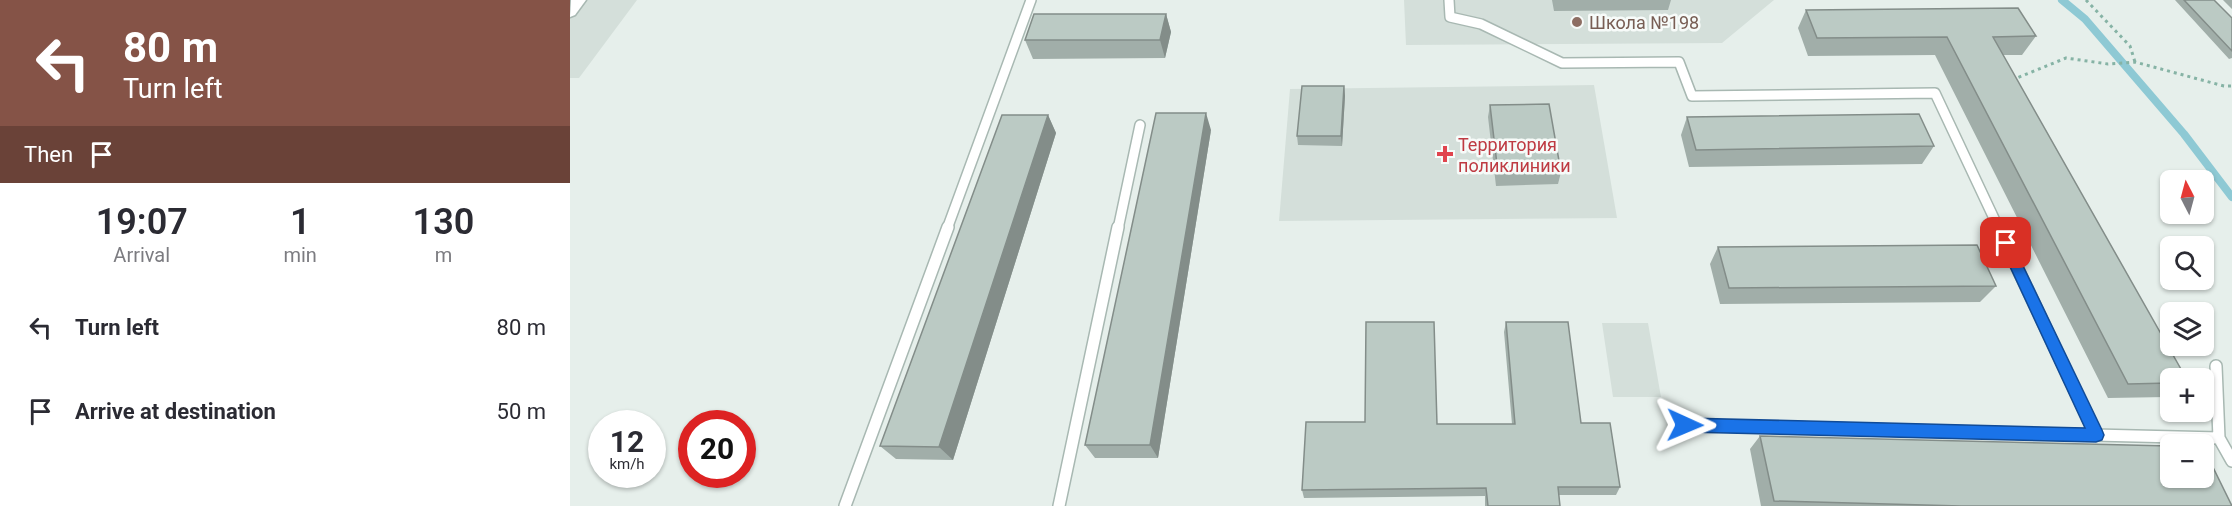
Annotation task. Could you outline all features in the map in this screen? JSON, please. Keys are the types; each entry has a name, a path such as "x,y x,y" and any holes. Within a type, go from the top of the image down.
{"street":[{"path":"570,12 579,0"}],"lane":[{"path":"845,506 1031,0"},
{"path":"1449,0 1449,17 1480,24 1562,63 1679,62 1692,96 1935,93 2096,435"},
{"path":"1059,506 1140,125"},
{"path":"2216,366 2219,438 2232,461"},
{"path":"1685,425 2219,438"}],"path":[{"path":"2086,0 2130,46 2135,62"},
{"path":"2005,83 2066,58 2108,63 2135,62 2232,90"},
{"path":"2224,86 2232,86"}],"shaded area":[{"path":"570,0 637,0 579,78 570,78"},
{"name":"Школа №198","path":"1404,0 1774,0 1722,43 1406,45"},
{"name":"Территория поликлиники","path":"1594,85 1617,218 1279,221 1290,89"},
{"path":"1602,323 1648,323 1661,397 1613,397"}],"building":[{"path":"2184,0 2214,0 2232,18 2232,51"},
{"path":"2018,8 2036,36 1993,37 2160,332 2160,356 2174,356 2180,368 2160,368 2160,383 2128,384 1947,37 1817,38 1806,10"},
{"path":"1034,14 1166,14 1160,40 1025,40"},
{"path":"1302,86 1344,86 1341,136 1297,136"},
{"path":"1549,104 1561,172 1498,173 1490,105"},
{"path":"1156,113 1206,113 1150,445 1085,445"},
{"path":"1919,114 1934,146 1696,150 1687,117"},
{"path":"1002,115 1048,115 939,447 880,446"},
{"path":"1977,245 1996,286 1729,288 1718,247"},
{"path":"1366,322 1434,322 1437,424 1515,424 1506,322 1568,322 1581,423 1610,423 1620,487 1558,487 1560,506 1488,506 1486,488 1302,490 1306,422 1365,422"},
{"path":"1760,436 2160,446 2160,488 2214,488 2214,469 2232,506 1961,506 1774,501"}],"waterway":[{"path":"2062,0 2085,19 2184,134 2232,197"}],"place":[{"name":"Школа №198","path":"1577,22"},
{"name":"Территория поликлиники","path":"1445,154"}],"route":[{"path":"1685,425 2096,435 2006,243"}]}
